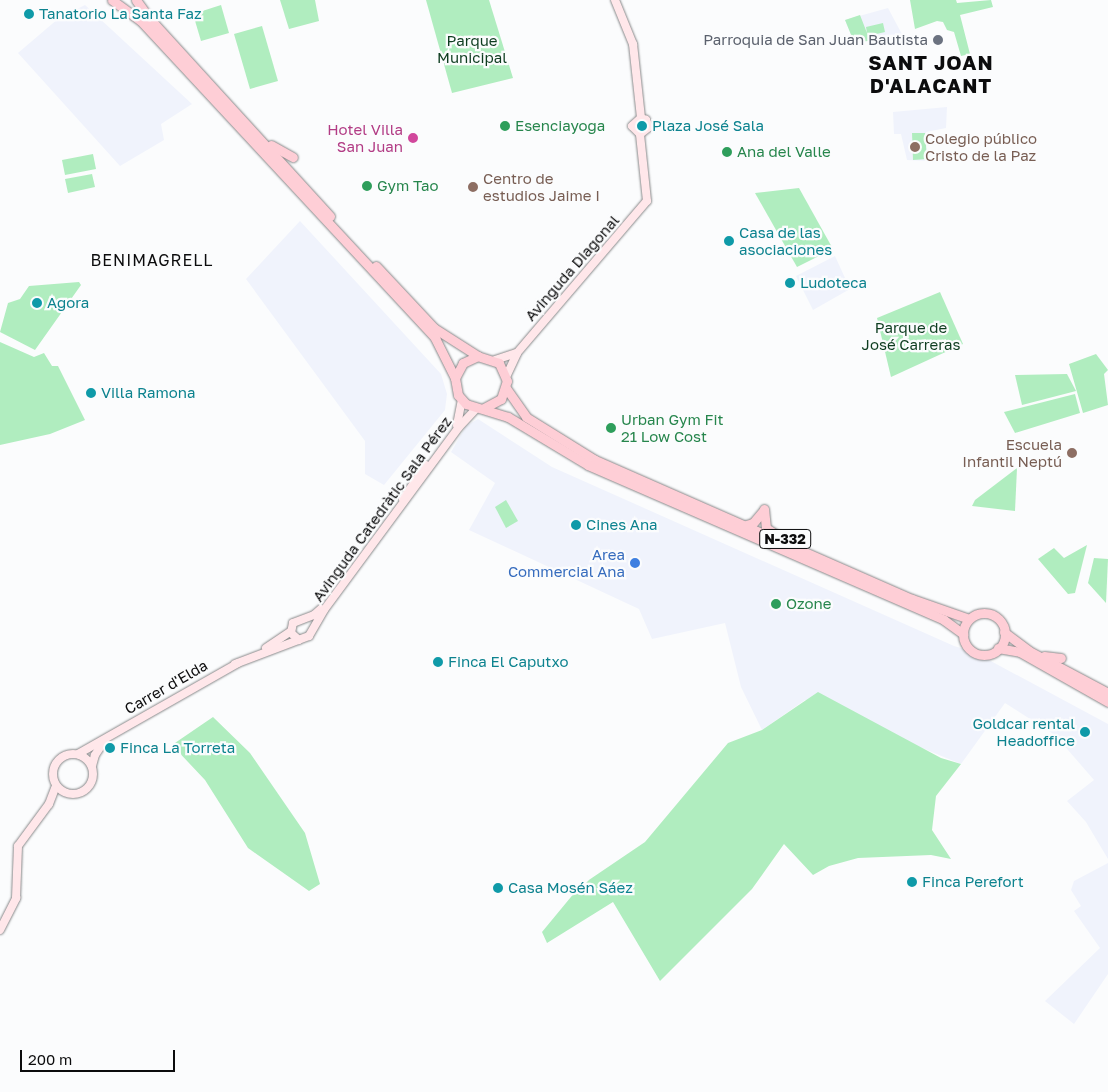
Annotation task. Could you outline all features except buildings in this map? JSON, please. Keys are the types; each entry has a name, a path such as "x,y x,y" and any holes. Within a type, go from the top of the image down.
{"main road":[{"path":"112,0 140,20 435,338 455,378 456,390 462,400 508,417 588,465 944,620 963,634 966,644 974,652 988,654 998,648 1004,632"},
{"path":"136,0 150,20 434,328 478,356 495,360 506,377 506,388 501,400 481,408"},
{"path":"236,112 278,151 293,157"},
{"path":"455,378 463,363 478,356"},
{"path":"506,388 526,417 567,445 743,526 953,615 969,619 981,613 991,614 1001,623 1004,632 1037,655 1108,693"},
{"name":"N-332","path":"743,526 753,523 764,510 766,528 821,559"},
{"path":"963,634 969,619"},
{"path":"998,648 1020,652 1108,702"},
{"path":"1037,655 1061,658"}],"street":[{"name":"Avinguda Diagonal","path":"506,377 517,353 647,201 640,134 649,127 646,120 641,118 633,44 615,0"},
{"path":"495,360 517,353"},
{"name":"Avinguda Catedràtic Sala Pérez","path":"304,620 321,609 456,426 462,400"},
{"name":"Avinguda Catedràtic Sala Pérez","path":"311,629 464,421 481,408"},
{"path":"304,620 311,629 309,636 235,664 284,638 296,622 304,620"},
{"path":"291,631 299,640"},
{"name":"Carrer d'Elda","path":"78,754 235,664"},
{"name":"Carrer d'Elda","path":"92,766 98,749 111,736"},
{"path":"49,804 68,794 80,794 89,788 94,778 92,766 78,754 67,755 56,763 53,777 56,786 68,794"},
{"path":"0,930 16,898 18,846 49,804 56,786"}],"shaded area":[{"path":"85,5 192,104 161,124 164,140 120,166 18,53 59,18"},
{"path":"888,8 904,38 854,42 845,20"},
{"name":"Colegio público Cristo de la Paz","path":"947,107 946,128 926,132 927,161 907,160 901,134 894,134 893,112"},
{"path":"300,221 441,374 447,394 445,410 384,485 365,474 365,441 246,279"},
{"path":"835,256 850,289 813,310 796,276"},
{"path":"478,419 552,467 954,646 974,652 1108,724 1108,859 1086,822 1067,801 1094,780 1055,735 1005,703 961,764 805,700 762,730 741,687 725,623 652,639 639,609 469,530 495,483 451,452 466,426"},
{"path":"1108,863 1108,974 1074,1024 1045,1001 1100,948 1074,911 1081,906 1071,890 1074,881"}],"green space":[{"path":"280,0 315,0 319,21 289,29"},
{"name":"Parque Municipal","path":"426,0 489,0 513,78 452,93"},
{"path":"910,0 956,0 957,3 991,0 993,7 960,15 970,54 961,56 954,32 947,30 943,22 937,21 915,29"},
{"path":"221,5 229,33 201,41 193,14"},
{"path":"860,15 867,33 866,27 883,23 885,32 868,36 869,41 854,42 845,20"},
{"path":"262,26 278,81 250,89 234,34"},
{"path":"912,133 925,133 927,159 913,160"},
{"path":"93,154 96,169 65,175 62,160"},
{"path":"92,174 95,187 68,193 65,179"},
{"path":"799,188 833,249 797,267 755,193"},
{"path":"79,282 81,285 35,350 0,332 8,303 20,299 29,286"},
{"name":"Parque de José Carreras","path":"940,292 963,344 891,377 877,318"},
{"path":"0,342 34,357 44,353 52,366 58,366 85,420 50,434 0,445"},
{"path":"1096,354 1108,370 1104,374 1108,405 1083,413 1069,364"},
{"path":"1067,374 1076,391 1022,405 1015,375"},
{"path":"1075,394 1080,413 1015,433 1004,412"},
{"path":"1017,468 1015,511 972,506 975,500"},
{"path":"506,500 518,521 506,528 495,507"},
{"path":"1087,545 1075,593 1068,594 1038,559 1054,548 1064,558"},
{"path":"1094,558 1108,559 1106,603 1088,583"},
{"path":"818,692 941,758 961,764 936,796 932,830 951,859 931,855 858,858 829,866 813,875 784,844 752,889 660,981 613,902 547,943 542,932 580,886 645,842 728,743 762,730"},
{"path":"213,717 250,753 305,833 320,884 309,891 248,848 205,780 172,745"}],"place":[{"name":"Tanatorio La Santa Faz","path":"29,14"},
{"name":"Parroquia de San Juan Bautista","path":"938,40"},
{"name":"Esenciayoga","path":"505,126"},
{"name":"Plaza José Sala","path":"642,126"},
{"name":"Hotel Villa San Juan","path":"413,138"},
{"name":"Colegio público Cristo de la Paz","path":"915,147"},
{"name":"Ana del Valle","path":"727,152"},
{"name":"Gym Tao","path":"367,186"},
{"name":"Centro de estudios Jaime I","path":"473,187"},
{"name":"Casa de las asociaciones","path":"729,241"},
{"name":"Ludoteca","path":"790,283"},
{"name":"Agora","path":"37,303"},
{"name":"Villa Ramona","path":"91,393"},
{"name":"Urban Gym Fit 21 Low Cost","path":"611,428"},
{"name":"Escuela Infantil Neptú","path":"1072,453"},
{"name":"Cines Ana","path":"576,525"},
{"name":"Area Commercial Ana","path":"635,563"},
{"name":"Ozone","path":"776,604"},
{"name":"Finca El Caputxo","path":"438,662"},
{"name":"Goldcar rental Headoffice","path":"1085,732"},
{"name":"Finca La Torreta","path":"110,748"},
{"name":"Finca Perefort","path":"912,882"},
{"name":"Casa Mosén Sáez","path":"498,888"}],"district":[{"name":"SANT JOAN D'ALACANT","path":"931,74"},
{"name":"BENIMAGRELL","path":"152,260"}]}
